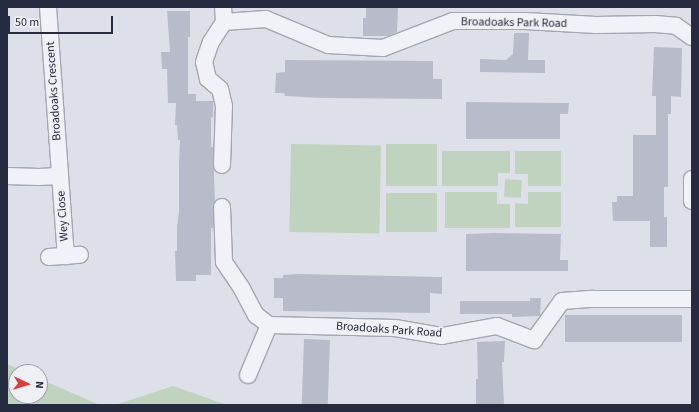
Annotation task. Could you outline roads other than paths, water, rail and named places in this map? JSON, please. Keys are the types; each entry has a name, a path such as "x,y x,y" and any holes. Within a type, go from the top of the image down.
{"street":[{"name":"Broadoaks Crescent","path":"48,7 60,176"},
{"name":"Broadoaks Park Road","path":"222,165 224,106 220,89 208,79 204,62 211,42 224,15 266,19 328,45 383,48 453,21 525,21 596,25 655,24 676,26 692,36"},
{"path":"7,176 60,176"},
{"name":"Wey Close","path":"49,257 73,255 60,176"},
{"path":"692,179 692,201"},
{"path":"222,207 224,262 242,289 256,316 269,325 248,375"},
{"name":"Broadoaks Park Road","path":"269,325 395,328 442,336 498,326 534,340 562,301 593,299 692,298"}]}
